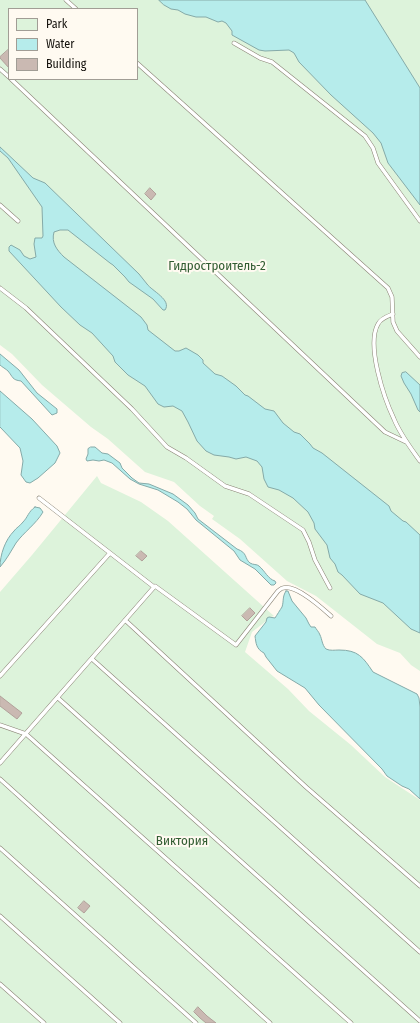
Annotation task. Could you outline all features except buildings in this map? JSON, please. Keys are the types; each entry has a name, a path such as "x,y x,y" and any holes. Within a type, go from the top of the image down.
{"lane":[{"path":"66,0 75,8"},
{"path":"234,43 260,58 272,62 365,136 373,148 378,163 420,221"},
{"path":"138,64 388,288 392,297 393,322 397,331 420,356"},
{"path":"0,69 8,76"},
{"path":"12,80 385,432 406,442"},
{"path":"0,205 18,221"},
{"path":"0,288 26,308 132,409 167,447 186,458 225,486 249,494 303,530 315,560 330,588"},
{"path":"393,314 387,316 379,322 374,333 374,348 381,386 394,420 406,442 420,461"},
{"path":"39,498 154,587 156,586 236,645 278,591 284,588 292,588 314,601 331,616"},
{"path":"0,676 110,553"},
{"path":"0,763 154,587"},
{"path":"126,620 306,787 420,886"},
{"path":"92,659 420,952"},
{"path":"58,698 420,1021"},
{"path":"0,726 26,734 351,1023"},
{"path":"0,779 270,1023"},
{"path":"0,848 196,1023"},
{"path":"0,916 120,1023"},
{"path":"0,984 44,1023"}],"green space":[{"name":"Гидростроитель-2","path":"0,0 420,0 420,671 411,665 400,653 377,644 316,596 287,581 240,539 212,519 214,516 200,506 174,482 145,472 108,439 91,427 42,385 12,354 0,345"},
{"name":"Виктория","path":"97,476 101,483 141,502 168,521 274,616 268,618 252,632 245,652 288,689 309,711 351,745 385,777 420,800 420,1023 0,1023 0,592"}],"water":[{"path":"159,0 365,0 420,88 420,205 388,163 381,143 373,133 331,95 299,62 294,53 289,50 259,50 232,35 232,31 226,23 222,21 218,22 206,17 196,17 185,14 178,10 171,9"},
{"path":"0,147 33,178 45,183 139,274 149,287 164,299 166,303 165,310 163,310 153,299 129,282 113,265 68,230 60,230 54,232 53,240 57,249 64,257 141,317 147,325 148,330 175,351 186,348 198,355 203,360 203,363 215,374 222,376 265,409 274,411 283,423 294,432 300,434 313,448 322,453 389,506 391,511 420,535 420,633 411,629 383,603 360,594 338,572 335,564 330,558 327,545 315,529 314,523 308,512 293,498 279,490 268,487 264,479 262,467 257,461 246,457 236,459 214,455 206,451 197,441 182,411 173,406 164,407 158,404 145,386 128,375 115,362 113,356 92,333 80,325 61,307 9,251 9,247 11,245 20,250 24,256 30,259 36,257 34,244 35,238 42,238 43,236 42,207 8,158 0,151"},
{"path":"0,354 19,370 37,393 57,409 57,413 52,415 21,381 14,379 8,371 0,365"},
{"path":"406,372 420,385 420,412 401,376 402,373"},
{"path":"0,391 32,419 57,446 60,453 55,463 30,483 26,482 21,475 23,461 20,448 0,427"},
{"path":"95,447 102,453 108,454 120,463 122,468 139,483 149,484 173,494 188,505 198,519 243,552 250,563 259,566 268,577 276,583 271,585 255,569 240,560 234,551 196,520 187,509 178,502 158,490 139,484 130,479 112,463 104,460 87,461 88,449"},
{"path":"35,507 40,508 43,512 16,543 0,567 2,553 8,539"},
{"path":"286,591 288,591 292,601 306,618 311,627 315,627 326,649 351,651 363,658 373,672 417,694 420,707 420,799 409,789 387,776 382,769 319,705 305,688 277,671 264,653 258,648 255,636 266,622 267,618 275,618 282,607"}]}
